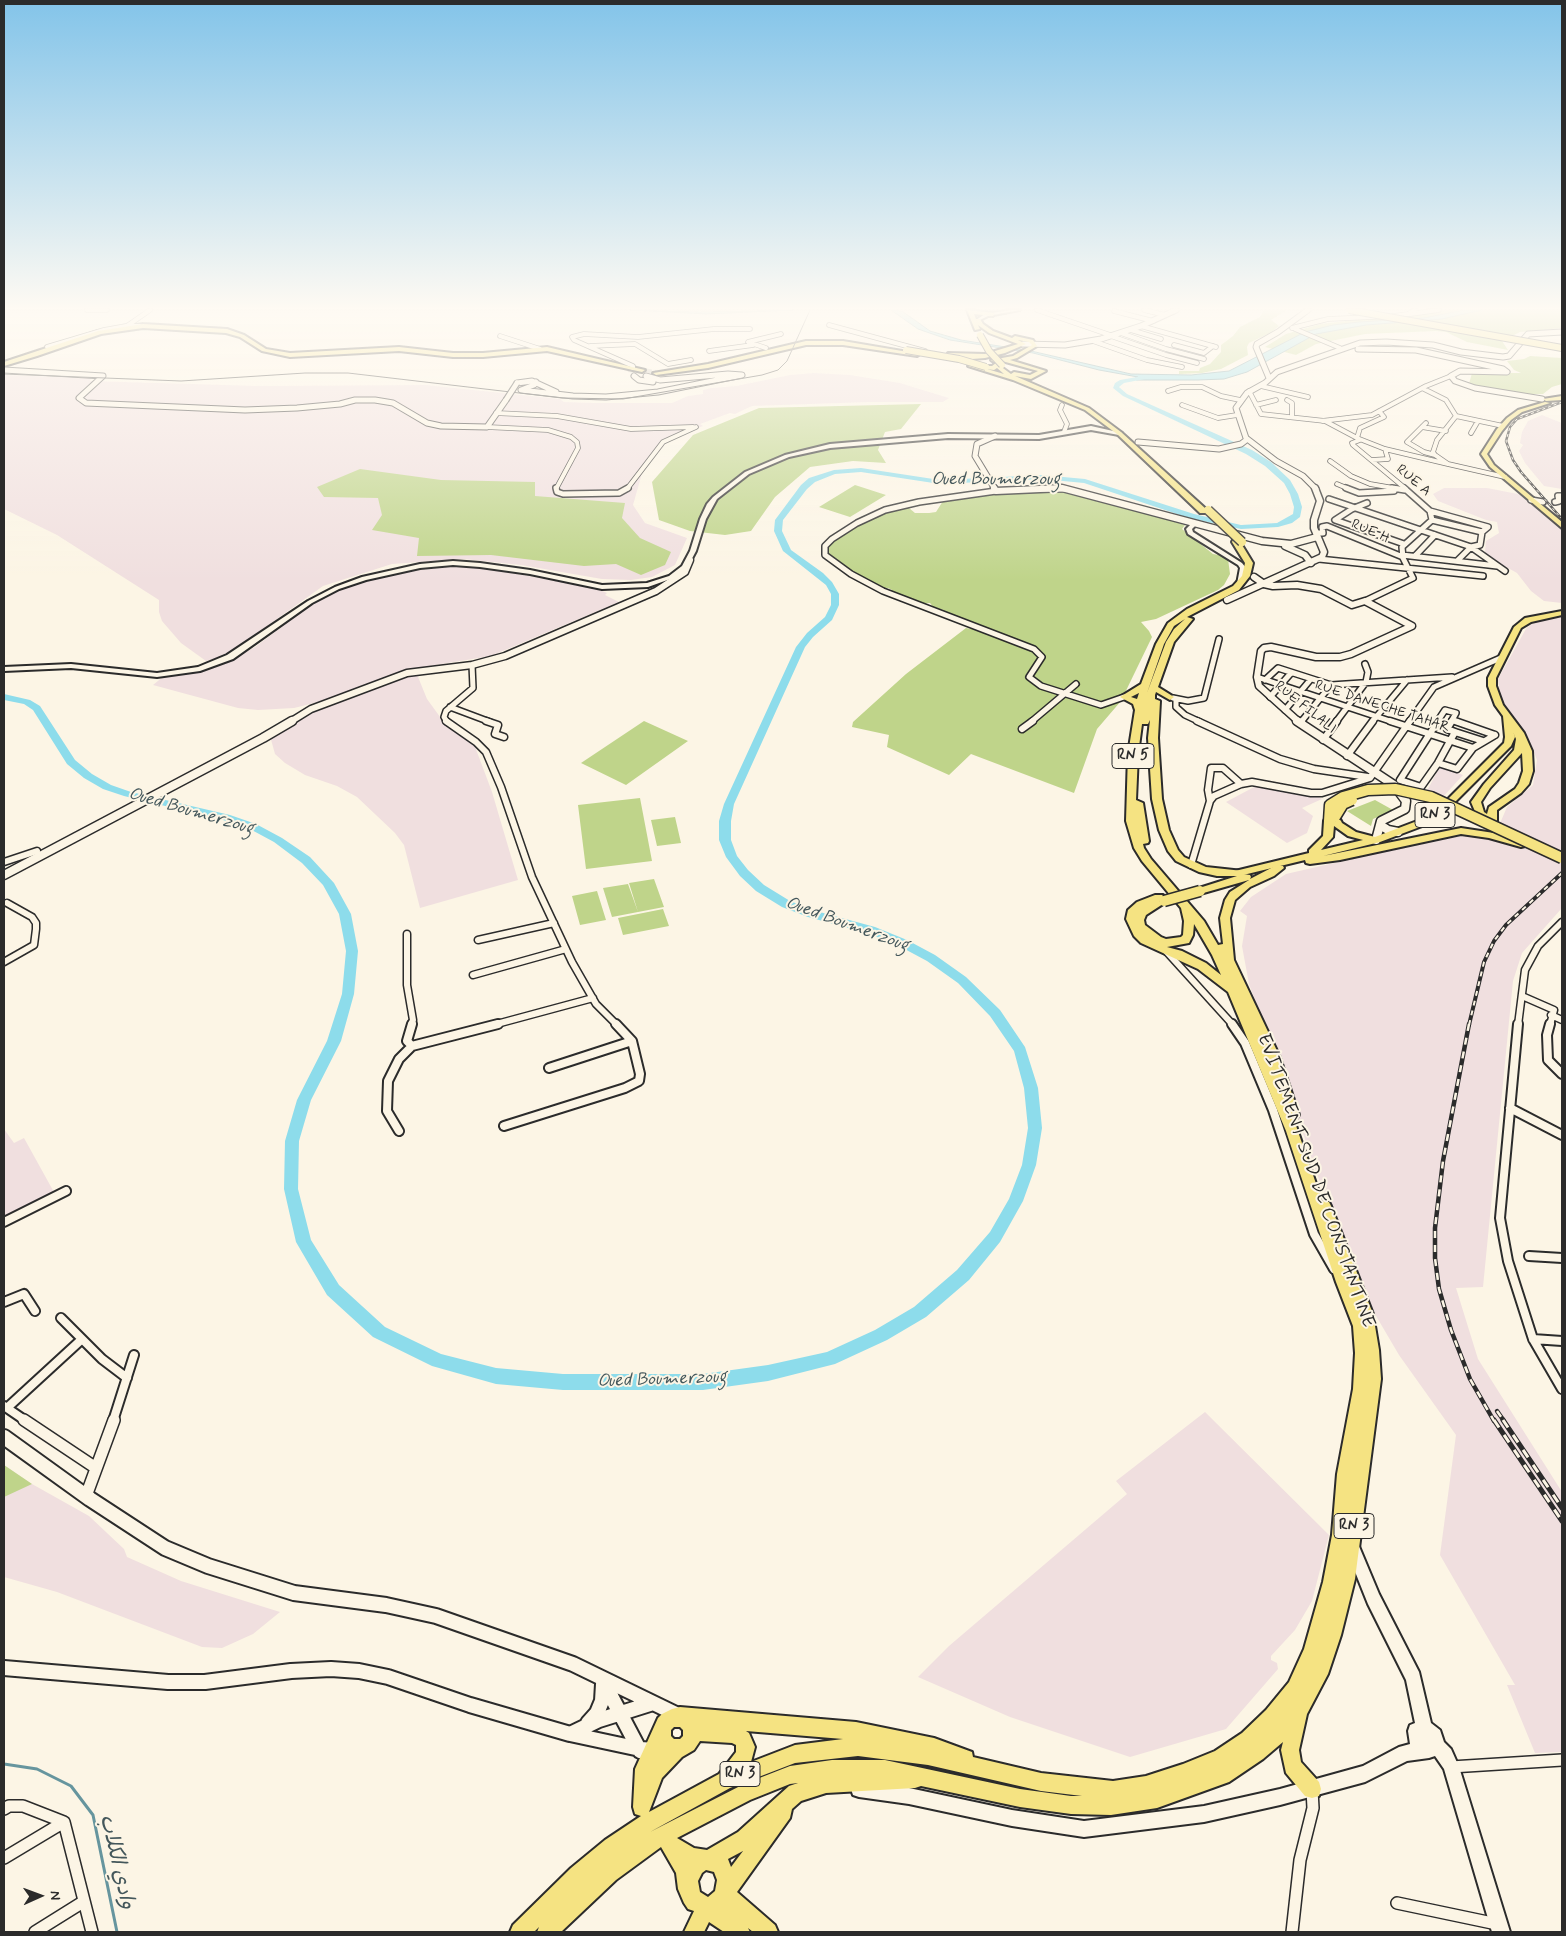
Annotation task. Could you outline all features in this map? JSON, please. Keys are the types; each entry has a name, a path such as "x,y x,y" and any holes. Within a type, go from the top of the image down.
{"main road":[{"path":"1068,400 1087,409 1119,433 1206,510"},
{"path":"1074,400 1098,411 1120,426 1138,442 1254,558 1256,564 1254,577"},
{"path":"1552,400 1520,411 1503,426 1484,454 1492,466 1562,526"},
{"path":"1078,430 1095,424 1099,420 1098,417"},
{"path":"4,669 71,666 157,675 193,671 230,657 310,602 337,588 364,578 410,567 441,564 480,564 592,585 623,588 661,581 678,572 690,560 702,519 710,504 740,478 767,464 799,452 830,446 962,436 1039,437 1078,430 1101,429 1119,433"},
{"path":"1194,524 1189,529 1190,533 1221,553 1235,559 1243,568 1240,584"},
{"path":"1221,553 1234,552 1239,542"},
{"path":"1239,542 1249,563 1246,576 1240,584"},
{"name":"EVITEMENT SUD DE CONSTANTINE","path":"934,1779 1020,1798 1071,1805 1111,1806 1157,1799 1222,1775 1257,1753 1284,1729 1299,1711 1319,1674 1332,1636 1347,1578 1360,1466 1374,1379 1370,1330 1366,1314 1317,1188 1273,1055 1230,962 1204,920 1170,883 1145,846 1138,803 1141,748 1151,695 1157,688 1170,642 1177,630 1192,617 1242,592 1254,577"},
{"name":"EVITEMENT SUD DE CONSTANTINE","path":"1006,1775 1041,1782 1113,1790 1146,1785 1184,1773 1228,1752 1248,1739 1272,1716 1294,1688 1312,1650 1331,1582 1340,1535 1346,1474 1361,1389 1362,1353 1360,1326 1343,1282 1292,1131 1235,992 1209,938 1147,861 1139,848 1131,822 1133,754 1145,686 1160,644 1171,625 1190,611 1224,595 1240,584"},
{"name":"RN 3","path":"1235,992 1202,966 1145,940 1138,933 1131,920 1136,908 1239,873 1414,833 1444,818 1514,750 1517,738 1498,706 1492,686 1494,671 1504,657 1518,628 1528,620 1562,613"},
{"path":"1124,697 1145,686"},
{"path":"1157,688 1161,695 1173,698"},
{"path":"1157,688 1153,738 1154,766 1160,815 1173,851 1180,859 1191,865 1217,872 1239,873"},
{"path":"1124,697 1137,702 1140,712"},
{"path":"1492,822 1492,809 1518,792 1524,784 1528,771 1527,751 1520,733 1504,714"},
{"name":"RN 3","path":"1197,888 1279,868 1307,858 1376,840 1429,820 1500,754 1508,744 1510,737 1504,714"},
{"path":"1521,739 1519,751 1487,786 1476,802 1480,814 1492,822 1562,854"},
{"path":"1376,840 1352,834 1337,824 1328,813 1330,805 1343,797 1368,790 1396,789 1431,797 1562,858"},
{"path":"1307,858 1328,837 1332,819 1343,804 1353,799 1376,794 1402,795 1439,806 1562,864"},
{"name":"RN 3","path":"1307,858 1340,858 1461,831 1490,835 1521,844"},
{"name":"RN 3","path":"1230,962 1225,928 1225,918 1230,900 1234,894 1246,885 1279,868"},
{"name":"RN 3","path":"1162,899 1142,913 1139,920 1140,927 1146,934 1166,943 1185,940 1188,935 1189,921 1184,905"},
{"path":"1352,1546 1373,1599 1412,1678 1420,1731 1405,1752"},
{"path":"1299,1711 1290,1750 1293,1766 1312,1789"},
{"path":"680,1716 688,1721 692,1731 691,1736 686,1746 676,1749 655,1772 642,1807 647,1749 662,1732 670,1718 680,1716 856,1731 934,1747 1006,1775"},
{"path":"692,1731 734,1734 743,1739 746,1747 744,1756 725,1781"},
{"path":"1420,1731 1432,1734 1432,1747"},
{"path":"662,1732 668,1746 676,1749"},
{"name":"RN 3","path":"520,1932 578,1875 612,1847 644,1825 725,1781 795,1754 858,1747 928,1756 1006,1775"},
{"path":"826,1784 908,1796 1012,1818 1084,1829 1204,1814 1312,1789 1366,1774 1405,1752 1432,1747 1446,1755 1451,1767 1500,1928"},
{"name":"RN 3","path":"547,1932 608,1873 651,1842 744,1793 790,1775 832,1769 885,1769 934,1779"},
{"path":"688,1889 690,1873 695,1866 745,1839 796,1793 826,1784 934,1779"},
{"path":"694,1932 706,1907 719,1902 796,1793"},
{"path":"724,1894 727,1880 721,1865 691,1856 670,1845 685,1870 688,1889 695,1902 706,1907 740,1932"},
{"path":"724,1894 768,1932"}],"street":[{"path":"83,400 245,410 297,408 340,404 355,400"},
{"path":"381,400 396,404 428,424 548,430 571,437 577,442 578,448 556,487 557,492 563,494 618,493 626,490 663,442 696,427 631,429 557,416 496,413"},
{"path":"487,427 506,400"},
{"path":"1227,600 1311,563 1319,559 1324,552 1317,535 1314,520 1320,501 1317,490 1303,476 1243,441 1236,408 1240,400"},
{"path":"1254,400 1259,413 1322,421 1366,417 1399,400"},
{"path":"1256,405 1275,400"},
{"path":"1288,400 1292,403 1292,417"},
{"path":"1446,400 1456,416 1503,426"},
{"path":"1062,405 1060,410 1067,424 1064,432"},
{"path":"1182,405 1221,418 1237,414"},
{"path":"1359,439 1357,434 1360,428 1384,416 1379,411"},
{"path":"1435,455 1433,452 1438,440 1456,416"},
{"path":"1322,421 1385,449 1505,477"},
{"path":"1471,433 1478,421"},
{"path":"1426,422 1407,442 1424,452 1435,455 1448,464"},
{"path":"1422,427 1446,431"},
{"path":"962,436 971,438 977,444"},
{"path":"977,444 995,436"},
{"name":"RUE A","path":"1359,439 1352,443 1353,445 1430,511 1432,520 1404,544"},
{"path":"1138,442 1213,449 1243,441"},
{"path":"977,444 975,456 994,489"},
{"path":"1372,460 1388,458 1385,449"},
{"path":"1330,461 1351,476 1370,484 1406,490"},
{"path":"1337,484 1359,493 1406,490"},
{"path":"1124,697 1101,705 1065,695 1030,680 1031,672 1042,657 1034,649 883,591 851,574 825,555 825,546 832,539 857,523 885,510 994,489 1062,488 1194,524 1279,544 1305,555 1311,563"},
{"path":"1555,502 1559,501 1558,496 1562,496"},
{"path":"1329,499 1471,547 1505,572"},
{"path":"1531,500 1542,502"},
{"path":"1365,601 1413,578 1402,556 1404,544 1335,520 1354,508 1367,503"},
{"path":"1430,511 1488,527 1482,532 1480,545 1471,547 1457,561"},
{"path":"1432,520 1482,532"},
{"name":"RUE H","path":"1317,535 1323,533 1323,526 1330,527 1402,556 1497,566"},
{"path":"1444,538 1454,526"},
{"path":"1279,544 1291,544 1317,535"},
{"path":"1415,556 1435,535"},
{"path":"1319,559 1483,576"},
{"path":"4,875 263,738 311,709 386,680 418,670 472,665 505,656 656,591 685,572 690,560"},
{"path":"1254,577 1264,584"},
{"name":"RUE FILALI","path":"1264,584 1311,586 1352,605 1365,601 1412,626 1351,654 1340,657 1316,657 1280,648 1264,648 1261,651 1257,677 1258,686 1300,723 1372,776 1394,785 1406,801 1405,809 1380,821 1380,825"},
{"path":"1219,639 1204,698 1188,701 1173,698 1176,707 1185,715 1280,759 1314,768 1372,776"},
{"path":"1191,865 1210,801 1214,796 1241,784 1252,782 1311,793 1322,792 1372,776 1434,687 1504,657"},
{"path":"1323,740 1366,682 1368,672 1365,664"},
{"path":"472,665 473,688 444,714 446,721 482,746 491,762 532,877 566,949 604,1014 632,1041 640,1074 639,1080 625,1088 504,1126"},
{"path":"1265,680 1276,668 1331,685 1455,677"},
{"path":"1270,697 1291,673"},
{"name":"RUE DANECHE TAHAR","path":"1257,677 1473,748"},
{"path":"1285,710 1311,679"},
{"path":"1347,756 1376,716 1407,680"},
{"path":"1022,729 1076,684"},
{"path":"1300,723 1331,685"},
{"path":"450,708 498,725 495,734 504,738"},
{"path":"1455,732 1438,763 1421,787 1400,780 1428,733 1445,710 1456,713 1447,729 1483,741"},
{"path":"1438,763 1457,769 1473,748 1495,735 1453,720"},
{"path":"1210,801 1208,790 1211,768 1223,768 1241,784"},
{"path":"1376,840 1380,825 1388,830 1398,832"},
{"path":"4,862 37,851"},
{"path":"4,962 34,945 36,929 36,923 32,917 7,903"},
{"path":"1562,922 1534,952 1525,970 1500,1218 1506,1254 1533,1339 1562,1389"},
{"path":"478,940 554,923"},
{"path":"406,934 407,985 412,1020 407,1041 412,1046 421,1046 593,998"},
{"path":"473,976 566,949"},
{"path":"1166,951 1234,1025 1245,1043 1273,1110 1314,1234 1343,1282"},
{"path":"1522,996 1562,1020"},
{"path":"1553,1013 1562,1014"},
{"path":"1553,1013 1547,1035 1548,1060 1562,1074"},
{"path":"549,1068 632,1041"},
{"path":"400,1131 387,1110 388,1081 399,1059 412,1046"},
{"path":"1510,1108 1562,1135"},
{"path":"4,1222 66,1191"},
{"path":"1529,1256 1562,1258"},
{"path":"4,1302 24,1294 35,1311"},
{"path":"60,1318 81,1340 127,1378"},
{"path":"1533,1339 1562,1341"},
{"path":"81,1340 6,1406 96,1468"},
{"path":"86,1496 120,1404 134,1355"},
{"path":"4,1437 86,1496 165,1548 208,1566 294,1593 386,1605 436,1616 574,1664 680,1716"},
{"path":"4,1668 168,1682 205,1682 291,1671 332,1669 359,1671 388,1677 470,1705 570,1734 647,1749 676,1749"},
{"path":"602,1678 619,1714 647,1749"},
{"path":"586,1727 597,1713 602,1701 604,1688 602,1678"},
{"path":"570,1734 599,1720 653,1703"},
{"path":"1451,1767 1562,1760"},
{"path":"1292,1932 1300,1860 1313,1808 1312,1789"},
{"path":"4,1809 9,1806 23,1806 64,1822"},
{"path":"4,1858 64,1822"},
{"path":"64,1822 92,1932"},
{"path":"34,1932 83,1902"},
{"path":"1397,1902 1500,1928"}],"shaded area":[{"path":"4,400 562,400 595,403 672,403 678,400 945,400 943,402 870,402 752,406 735,414 730,413 700,424 703,426 670,439 643,470 633,505 645,523 687,538 675,565 652,577 631,580 602,579 521,565 464,559 392,564 323,586 238,647 222,657 206,661 181,643 162,621 159,612 159,600 57,535 4,509"},
{"path":"1542,415 1562,423 1562,489 1544,486 1525,463 1519,451 1523,445 1520,443 1522,432 1528,421"},
{"path":"1444,488 1487,488 1518,494 1531,500 1562,527 1562,603 1544,601 1531,591 1517,573 1490,558 1485,552 1486,541 1499,533 1497,522 1486,520 1438,501 1433,494"},
{"path":"449,565 507,569 506,572 595,588 607,593 605,595 619,602 491,656 411,669 318,702 294,708 258,710 238,708 153,685 164,676 210,669 233,659 255,647 320,598 345,586 414,568"},
{"path":"1562,617 1562,908 1522,953 1513,981 1483,1287 1456,1288 1478,1359 1562,1492 1562,1752 1535,1753 1507,1685 1515,1685 1440,1555 1456,1435 1399,1355 1352,1275 1249,984 1242,946 1247,916 1240,911 1251,897 1286,874 1430,841 1476,834 1501,821 1507,807 1533,785 1537,760 1532,747 1507,711 1500,697 1498,679 1527,627 1540,620"},
{"path":"416,672 427,699 443,721 474,744 492,792 518,880 420,908 404,845 395,833 357,797 337,786 305,775 285,763 275,754 270,736 314,709"},
{"path":"1440,766 1463,775 1443,797 1427,791"},
{"path":"1256,786 1316,795 1322,799 1302,808 1313,816 1307,833 1287,843 1226,802"},
{"path":"4,1129 14,1143 24,1138 55,1194 4,1219"},
{"path":"1205,1412 1329,1535 1312,1601 1295,1630 1271,1656 1271,1660 1277,1663 1278,1669 1226,1729 1130,1757 1010,1717 918,1677 949,1646 1127,1494 1116,1481"},
{"path":"4,1465 32,1484 89,1516 124,1549 127,1557 181,1581 280,1612 253,1634 222,1648 202,1647 57,1592 4,1577"}],"green space":[{"path":"921,404 901,429 885,432 878,450 886,463 853,461 810,467 775,497 751,531 725,535 690,531 659,520 652,482 693,435 759,408"},
{"path":"360,469 441,480 535,482 535,496 625,503 622,518 640,538 671,552 665,565 641,575 616,564 584,566 491,555 417,556 419,538 372,530 382,515 378,498 324,497 317,487"},
{"path":"855,485 886,495 850,517 819,507"},
{"path":"1069,491 1185,525 1182,529 1213,554 1224,556 1228,559 1230,574 1224,585 1218,590 1156,619 1141,622 1152,637 1121,701 1097,729 1074,793 971,754 949,775 887,747 889,735 852,727 853,722 906,674 966,628 971,629 974,625 942,613 944,610 934,608 930,603 919,604 891,592 892,590 888,588 883,589 839,565 840,562 828,556 824,548 830,542 877,514 902,507 909,508 915,513 929,513 936,512 943,501 954,498 990,493"},
{"path":"644,721 688,741 626,785 581,763"},
{"path":"640,798 652,861 586,869 578,805"},
{"path":"1375,800 1393,810 1373,819 1371,826 1347,811"},
{"path":"675,817 681,843 657,846 651,820"},
{"path":"654,879 664,907 638,912 629,883"},
{"path":"628,884 638,912 612,917 603,888"},
{"path":"597,891 606,920 580,925 572,896"},
{"path":"663,909 669,926 623,935 618,918"},
{"path":"4,1465 32,1484 4,1497"}],"waterway":[{"name":"Oued Boumerzoug","path":"4,697 27,702 37,708 71,762 88,776 107,787 128,794 226,817 252,826 278,840 306,860 328,883 345,914 352,951 348,994 334,1041 304,1100 292,1141 291,1189 304,1242 333,1290 379,1332 438,1361 496,1376 563,1382 703,1382 768,1373 829,1359 881,1335 920,1312 963,1275 995,1237 1016,1201 1029,1165 1035,1128 1031,1088 1020,1050 995,1013 962,980 931,958 903,943 871,930 812,914 786,904 760,888 744,873 732,857 725,840 725,821 729,804 801,647 810,635 829,618 835,605 835,594 829,584 820,575 787,551 778,531 779,520 804,487 812,480 834,472 861,470 940,482 1042,477 1085,481 1192,516 1241,527 1278,525 1289,521 1297,515 1298,507 1294,494 1287,482 1268,464 1249,452 1137,400"},
{"name":"وادي الكلاب","path":"4,1764 37,1769 71,1786 93,1815 117,1932"}],"tunnel":[{"path":"1543,502 1555,502"}],"railway":[{"path":"1562,402 1517,419 1510,427 1506,441 1513,460 1521,472 1562,519"},
{"path":"1469,1025 1484,962 1494,941 1506,925 1562,873"},
{"path":"1469,1024 1443,1161 1435,1228 1435,1258 1439,1289 1451,1330 1470,1379 1494,1421"},
{"path":"1497,1411 1504,1421"},
{"path":"1494,1420 1562,1521"},
{"path":"1503,1420 1562,1508"}]}
